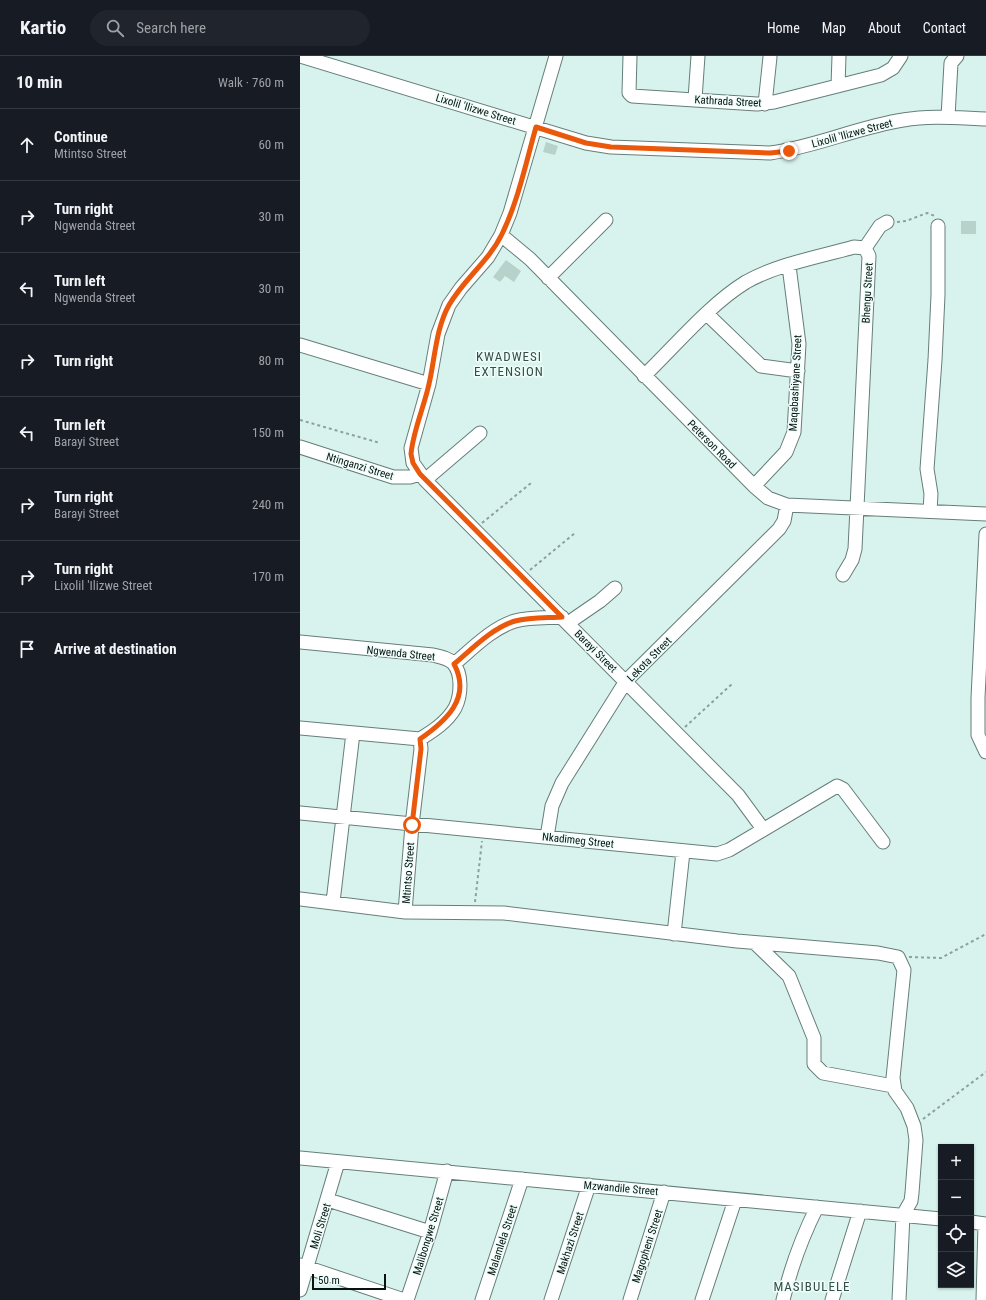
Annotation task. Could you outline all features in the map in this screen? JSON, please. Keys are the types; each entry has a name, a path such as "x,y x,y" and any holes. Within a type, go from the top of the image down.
{"street":[{"name":"Lixolil 'Ilizwe Street","path":"300,56 586,143 611,147 770,153 789,151 902,120 948,117 986,119"},
{"name":"Barayi Street","path":"556,56 510,213 501,235 488,257 461,288 449,305 438,334 429,384 411,448 413,463 423,477 738,795 764,828"},
{"name":"Kathrada Street","path":"630,56 629,93 632,96 765,104 881,76 893,68 901,56"},
{"path":"695,99 698,56"},
{"path":"838,86 839,56"},
{"path":"765,104 770,57"},
{"path":"948,117 953,58"},
{"path":"548,278 606,220"},
{"path":"865,248 880,226 887,222"},
{"path":"930,512 931,494 927,469 933,403 938,295 938,226"},
{"name":"Peterson Road","path":"501,235 548,278 644,376 754,486 768,498 787,505 858,507 986,514"},
{"name":"Bhengu Street","path":"644,376 726,296 747,282 789,266 854,247 865,248 869,256 858,507 854,555 843,575"},
{"name":"Maqabashiyane Street","path":"754,486 786,452 794,432 798,371 798,332 789,266"},
{"path":"707,314 761,366 798,371"},
{"path":"300,345 429,384"},
{"path":"423,477 480,433"},
{"name":"Ntinganzi Street","path":"300,447 393,478 423,477"},
{"name":"Lekota Street","path":"547,837 552,806 562,783 626,681 779,529 784,520 787,505"},
{"path":"986,534 982,698 978,735 986,752"},
{"path":"300,728 420,739 436,729 455,708 459,696 460,681 454,664 497,630 508,624 524,620 565,620 600,601 615,588"},
{"name":"Ngwenda Street","path":"300,642 433,655 447,658 454,664"},
{"path":"333,902 353,733"},
{"name":"Mtintso Street","path":"405,912 412,825 421,749 420,739"},
{"name":"Nkadimeg Street","path":"300,813 683,852 724,853 837,786 843,789 883,842"},
{"path":"674,934 683,852"},
{"path":"300,899 405,912 473,914 504,913 575,920 674,934 755,943 878,953 898,957 904,970 893,1086 907,1108 914,1126 916,1140 911,1201 903,1215 900,1300"},
{"path":"755,943 789,976 814,1038 814,1064 823,1073 893,1086"},
{"name":"Mzwandile Street","path":"300,1158 938,1219"},
{"name":"Moli Street","path":"300,1290 304,1267 328,1200 338,1162"},
{"name":"Malibongwe Street","path":"406,1300 430,1232 447,1171"},
{"name":"Malamlela Street","path":"482,1300 522,1179"},
{"name":"Makhazi Street","path":"552,1300 589,1185"},
{"name":"Magopheni Street","path":"630,1300 664,1192"},
{"path":"328,1200 430,1232"},
{"path":"702,1300 735,1200"},
{"path":"783,1300 787,1279 803,1235 817,1207"},
{"path":"832,1300 860,1211"},
{"path":"974,1222 986,1224 983,1300"},
{"path":"304,1267 383,1297 406,1300"}],"path":[{"path":"887,222 906,221 927,213 933,215 937,219 938,226"},
{"path":"300,420 380,443"},
{"path":"475,529 531,483"},
{"path":"522,577 575,533"},
{"path":"678,733 733,683"},
{"path":"473,914 484,832"},
{"path":"898,957 941,958 986,934"},
{"path":"914,1126 986,1072"}],"building":[{"path":"546,142 558,146 555,155 543,152"},
{"path":"961,221 976,221 976,234 961,234"},
{"path":"506,260 521,271 514,282 505,276 500,282 493,277"}],"district":[{"name":"KWADWESI EXTENSION","path":"509,364"},
{"name":"MASIBULELE","path":"812,1286"}],"route":[{"path":"412,825 421,749 420,739 436,729 455,708 459,696 460,681 458,671 454,664 497,630 508,624 515,621 562,617 420,474 413,463 411,454 411,448 429,384 438,334 449,305 461,288 488,257 501,235 510,213 536,127 586,143 611,147 770,153 789,151"}]}
